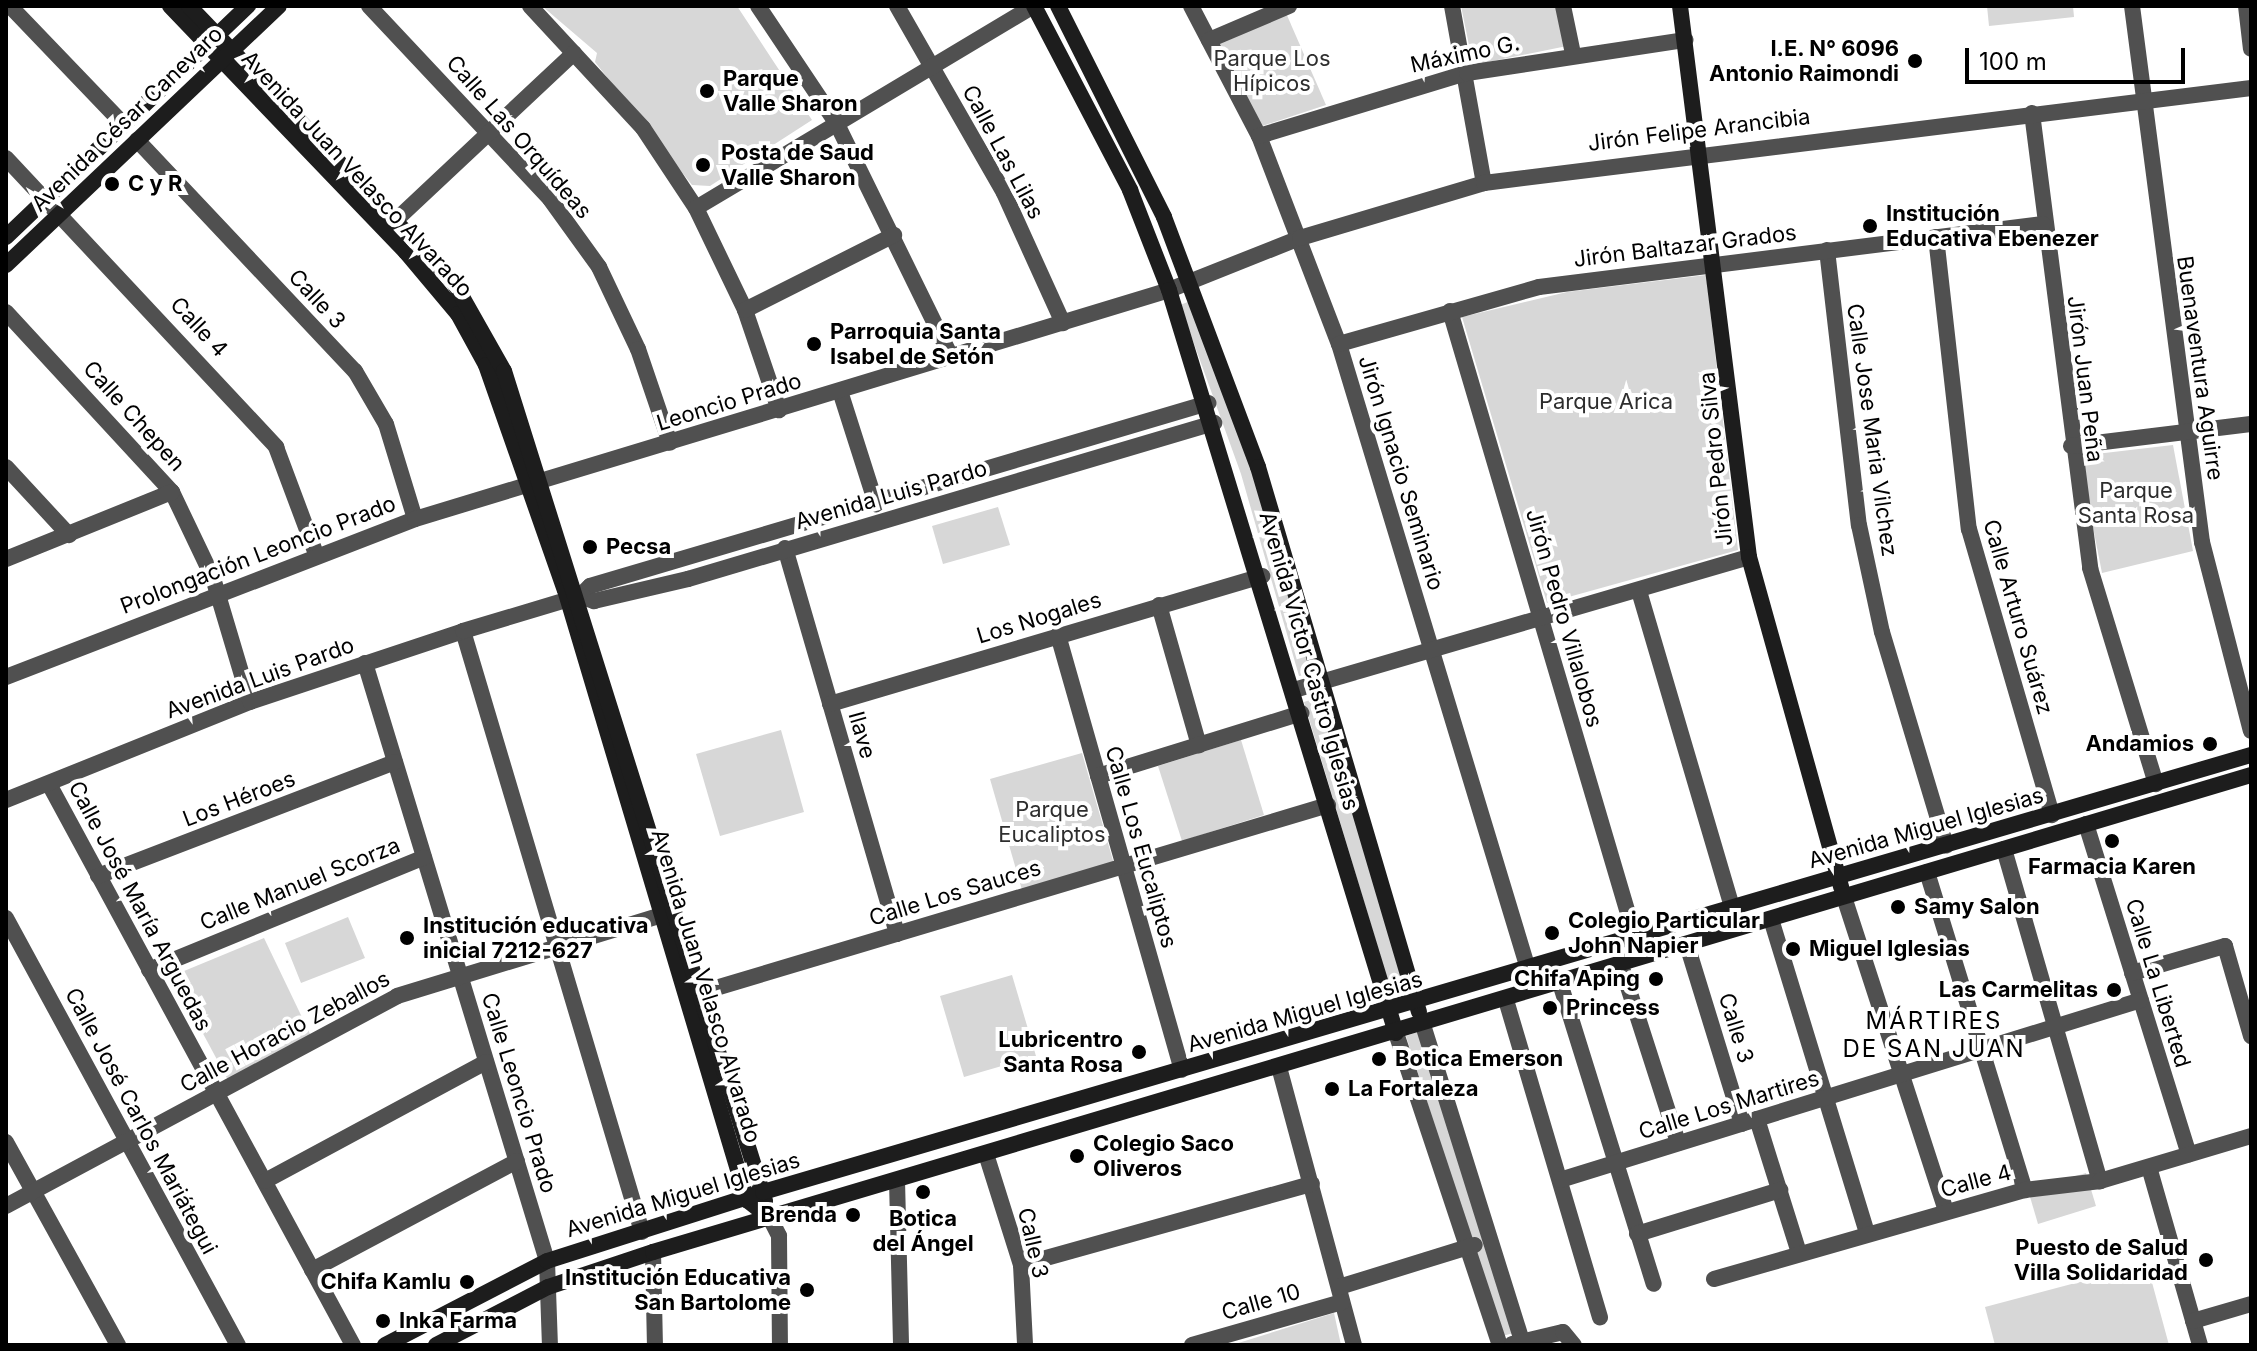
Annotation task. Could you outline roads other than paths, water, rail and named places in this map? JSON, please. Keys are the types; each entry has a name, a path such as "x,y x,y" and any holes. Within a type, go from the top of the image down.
{"street":[{"path":"10,6 123,124"},
{"name":"Avenida Juan Velasco Alvarado","path":"170,6 213,41 458,314 486,365 536,482"},
{"name":"Avenida Juan Velasco Alvarado","path":"189,6 213,41"},
{"name":"Avenida César Canevaro","path":"6,237 248,6"},
{"name":"Avenida César Canevaro","path":"6,265 279,6"},
{"name":"Calle Las Orquídeas","path":"369,6 490,131 599,267 638,349 670,443"},
{"path":"530,6 643,128 696,208 745,310 779,410"},
{"path":"758,6 837,124 894,235 951,357"},
{"name":"Calle Las Lilas","path":"897,6 1004,193 1063,323"},
{"path":"696,208 1034,6"},
{"name":"Avenida Victor Castro Iglesias","path":"1034,6 1130,190 1169,290 1262,576 1396,1033 1500,1345"},
{"name":"Avenida Victor Castro Iglesias","path":"1058,6 1117,113 1191,283 1258,467 1490,1240 1515,1343"},
{"name":"Jirón Ignacio Seminario","path":"1191,6 1259,136 1339,344 1528,969"},
{"path":"1209,40 1289,6"},
{"path":"1452,6 1467,73 1484,183"},
{"path":"1563,6 1573,54"},
{"name":"Jirón Pedro Silva","path":"1680,6 1703,151 1749,557 1844,897"},
{"name":"Buenaventura Aguirre","path":"2132,6 2185,434 2203,546 2251,731"},
{"path":"2246,6 2251,49"},
{"name":"Máximo G.","path":"1259,136 1467,73 1573,54 1686,40"},
{"path":"396,220 574,53"},
{"name":"Avenida Juan Velasco Alvarado","path":"227,56 396,220 468,302 504,371 693,995 747,1200"},
{"name":"Jirón Felipe Arancibia","path":"1169,290 1300,238 1484,183 1703,151 2251,88"},
{"name":"Jirón Juan Peña","path":"2032,113 2071,446 2090,568 2156,784"},
{"name":"Calle 3","path":"137,140 355,371 386,424 415,519"},
{"name":"Calle 4","path":"6,158 45,199 62,212 276,447 316,554"},
{"name":"Jirón Baltazar Grados","path":"1339,344 1539,287 2043,224"},
{"path":"745,310 894,235"},
{"name":"Calle Arturo Suárez","path":"1936,237 1969,529 2052,815"},
{"name":"Calle Jose Maria Vilchez","path":"1827,250 1859,525 1882,632 1946,846"},
{"name":"Leoncio Prado","path":"536,482 1169,290"},
{"name":"Jirón Pedro Villalobos","path":"1450,311 1635,937"},
{"name":"Calle Chepen","path":"6,312 172,492 216,590 250,702"},
{"path":"840,391 876,504"},
{"name":"Avenida Luis Pardo","path":"6,800 250,702 463,631 574,598 590,586 876,504 1208,403"},
{"name":"Avenida Luis Pardo","path":"574,598 594,601 688,579 1214,423"},
{"path":"2071,446 2251,424"},
{"path":"6,467 69,535"},
{"name":"Prolongación Leoncio Prado","path":"6,677 216,590 415,519 536,482"},
{"path":"6,559 172,492"},
{"name":"Ilave","path":"785,548 897,934"},
{"path":"1294,690 1433,654 1749,557"},
{"name":"Los Nogales","path":"830,704 1262,576"},
{"path":"1639,591 1732,908"},
{"name":"Avenida Juan Velasco Alvarado","path":"574,598 662,915 770,1218"},
{"path":"1159,605 1199,745"},
{"path":"463,631 642,1232"},
{"name":"Calle Los Eucaliptos","path":"1058,635 1182,1070"},
{"name":"Calle Leoncio Prado","path":"365,663 547,1261 550,1345"},
{"path":"1098,776 1301,713"},
{"name":"Avenida Miguel Iglesias","path":"385,1345 547,1261 747,1200 763,1192 1417,1003 2251,755"},
{"name":"Los Héroes","path":"98,876 395,762"},
{"name":"Avenida Miguel Iglesias","path":"436,1345 548,1287 653,1252 1423,1025 2251,775"},
{"name":"Calle José María Arguedas","path":"49,784 353,1345"},
{"name":"Calle Los Sauces","path":"693,995 1328,805"},
{"name":"Calle La Liberted","path":"2086,824 2189,1154"},
{"path":"2004,849 2100,1181"},
{"name":"Calle Manuel Scorza","path":"149,970 424,857"},
{"path":"1927,872 2025,1190"},
{"path":"1844,897 1946,1211"},
{"name":"Calle Horacio Zeballos","path":"6,1206 397,996 460,974 662,915"},
{"name":"Calle José Carlos Mariátegui","path":"6,918 238,1345"},
{"path":"1771,919 1867,1233"},
{"name":"Calle 3","path":"1687,945 1750,1121 1780,1190 1798,1250"},
{"path":"2132,973 2225,946 2251,1035"},
{"path":"1621,965 1678,1143"},
{"path":"1560,983 1654,1284"},
{"path":"1506,1000 1600,1317"},
{"name":"Calle Los Martires","path":"1560,1180 2141,1000"},
{"path":"265,1181 486,1062"},
{"path":"1279,1067 1354,1345"},
{"name":"Calle 4","path":"1714,1279 1798,1250 2025,1190 2100,1181 2251,1136"},
{"path":"6,1142 118,1345"},
{"name":"Calle 3","path":"986,1154 1021,1265 1025,1345"},
{"path":"312,1270 517,1161"},
{"path":"2149,1167 2200,1345"},
{"path":"897,1180 901,1345"},
{"path":"1021,1265 1312,1184"},
{"path":"1637,1234 1780,1190"},
{"path":"747,1200 770,1218 779,1236 780,1345"},
{"name":"Calle 10","path":"1192,1345 1490,1240"},
{"path":"653,1252 655,1345"},
{"path":"2193,1321 2251,1304"},
{"path":"1515,1343 1569,1339"}],"place":[{"name":"I.E. N° 6096 Antonio Raimondi","path":"1915,61"},
{"name":"Parque Valle Sharon","path":"707,91"},
{"name":"Posta de Saud Valle Sharon","path":"703,165"},
{"name":"C y R","path":"112,184"},
{"name":"Institución Educativa Ebenezer","path":"1870,226"},
{"name":"Parroquia Santa Isabel de Setón","path":"814,344"},
{"name":"Pecsa","path":"590,547"},
{"name":"Andamios","path":"2210,744"},
{"name":"Farmacia Karen","path":"2112,841"},
{"name":"Samy Salon","path":"1898,907"},
{"name":"Colegio Particular John Napier","path":"1552,933"},
{"name":"Institución educativa inicial 7212-627","path":"407,938"},
{"name":"Miguel Iglesias","path":"1793,949"},
{"name":"Chifa Aping","path":"1656,979"},
{"name":"Las Carmelitas","path":"2114,990"},
{"name":"Princess","path":"1550,1008"},
{"name":"Lubricentro Santa Rosa","path":"1139,1052"},
{"name":"Botica Emerson","path":"1379,1059"},
{"name":"La Fortaleza","path":"1332,1089"},
{"name":"Colegio Saco Oliveros","path":"1077,1156"},
{"name":"Botica del Ángel","path":"923,1192"},
{"name":"Brenda","path":"853,1215"},
{"name":"Puesto de Salud Villa Solidaridad","path":"2206,1260"},
{"name":"Chifa Kamlu","path":"467,1282"},
{"name":"Institución Educativa San Bartolome","path":"807,1290"},
{"name":"Inka Farma","path":"383,1321"}],"district":[{"name":"MÁRTIRES DE SAN JUAN","path":"1934,1035"}],"park label":[{"name":"Parque Los Hípicos","path":"1272,70"},
{"name":"Parque Arica","path":"1606,402"},
{"name":"Parque Santa Rosa","path":"2136,502"},
{"name":"Parque Eucaliptos","path":"1052,822"}]}
